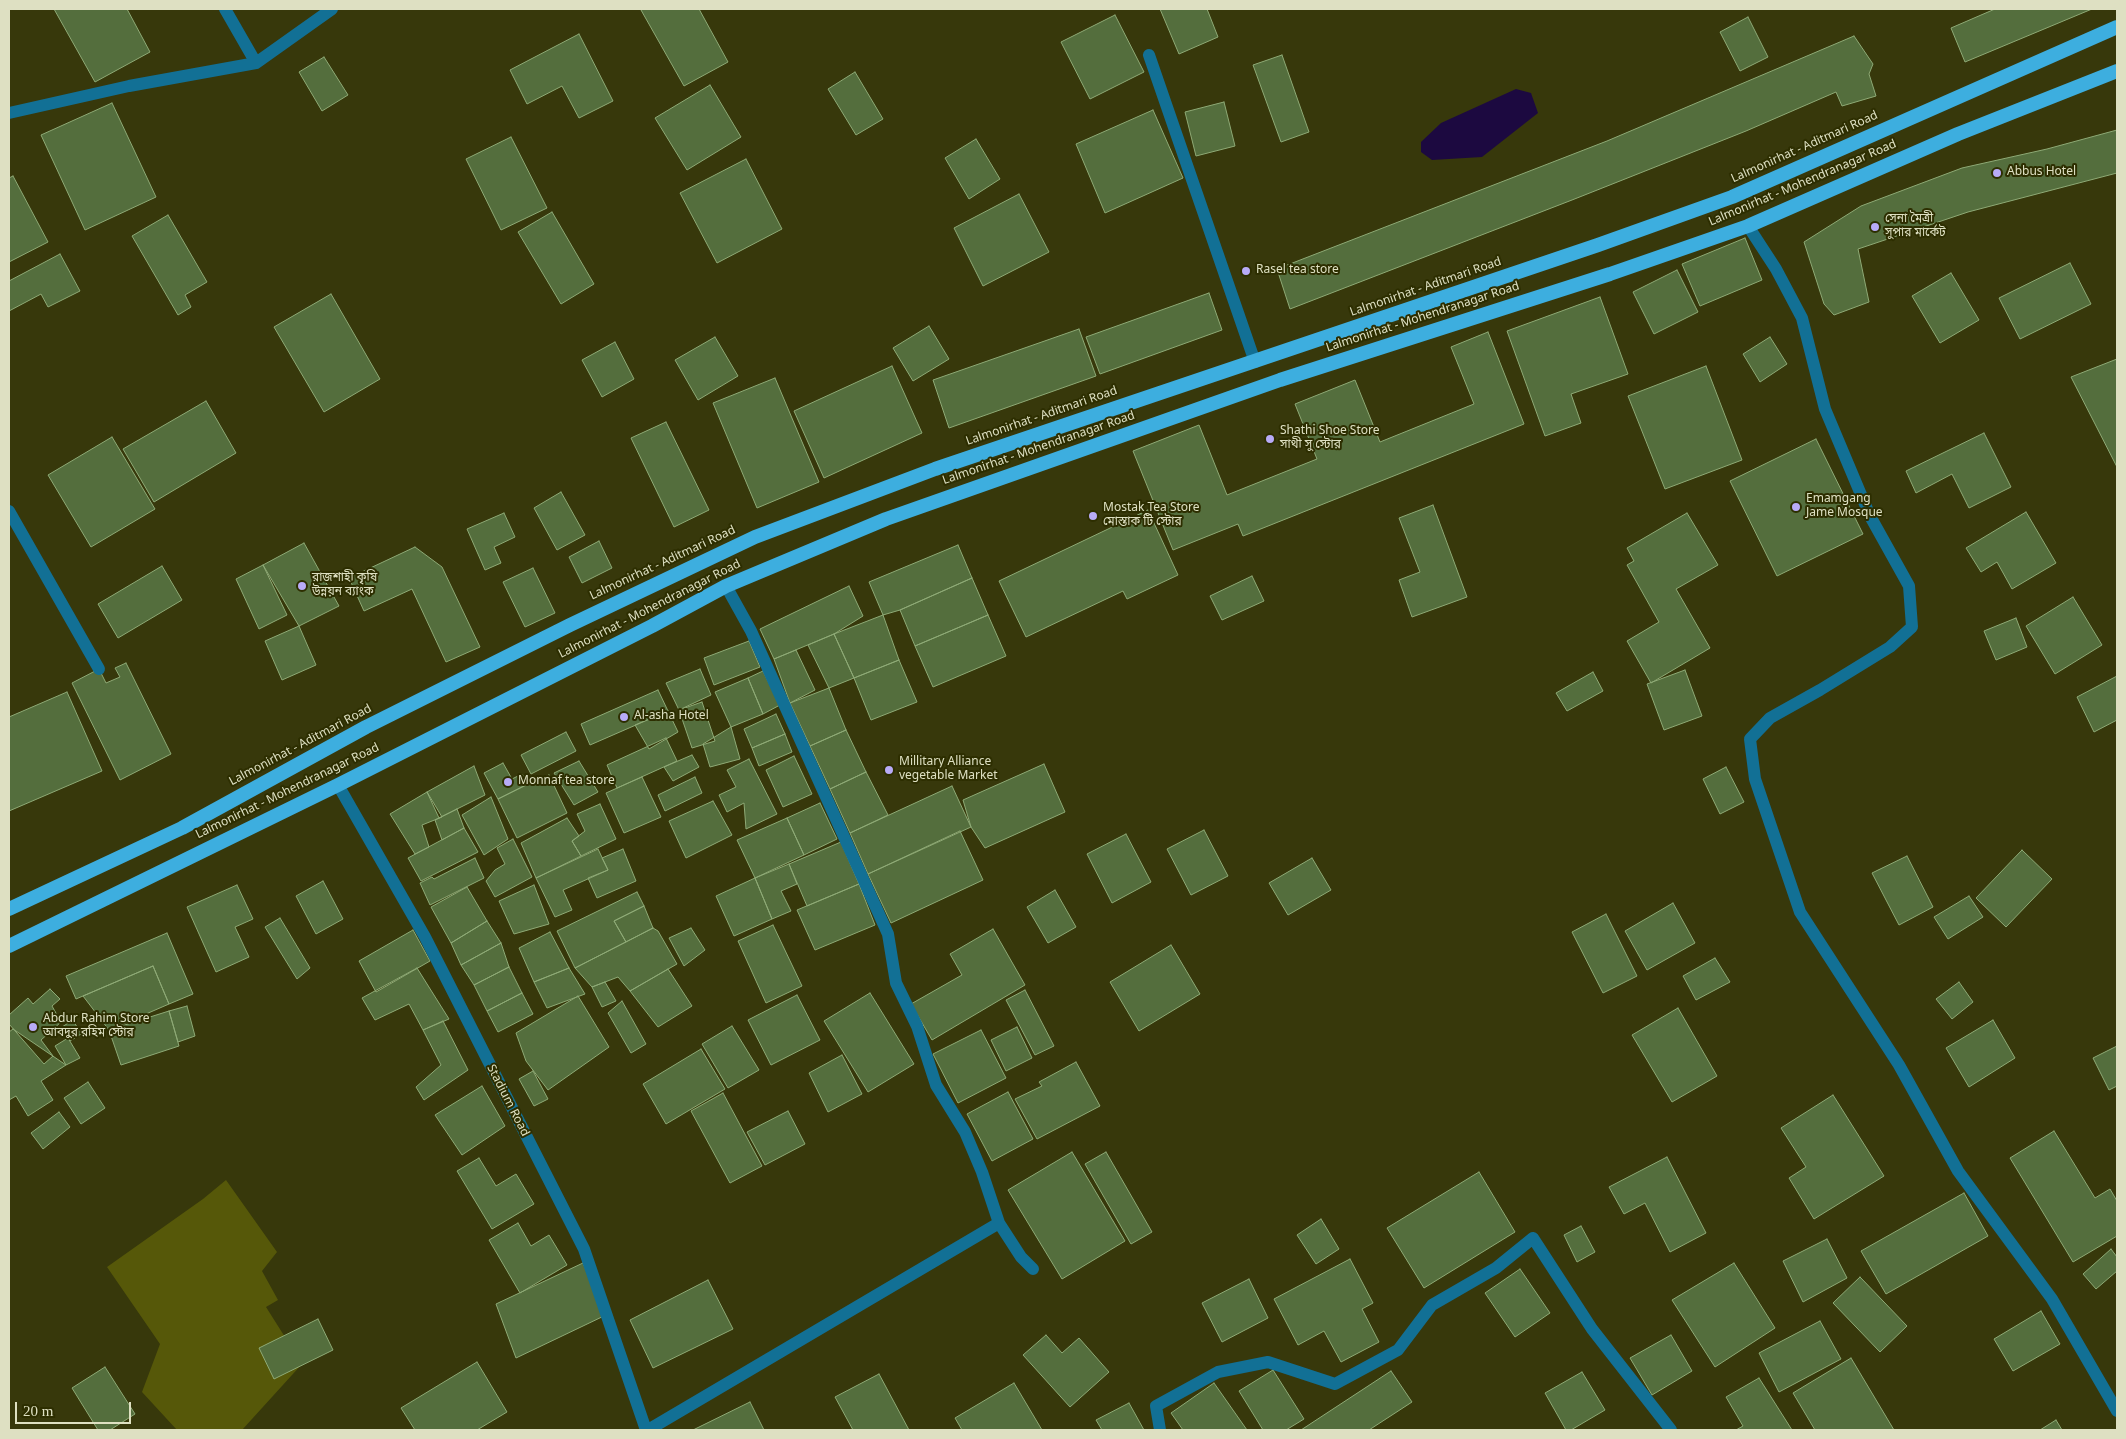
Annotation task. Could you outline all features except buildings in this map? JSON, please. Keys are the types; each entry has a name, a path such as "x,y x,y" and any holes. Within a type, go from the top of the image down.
{"highway":[{"name":"Lalmonirhat - Aditmari Road","path":"9,909 182,828 366,727 570,624 755,537 936,469 1598,245 1732,197 2117,27"},
{"name":"Lalmonirhat - Mohendranagar Road","path":"9,946 338,786 652,626 726,586 886,518 1280,380 1610,274 1748,226 1958,134 2117,71"}],"street":[{"path":"225,9 256,63"},
{"path":"9,113 128,86 256,63 332,9"},
{"path":"1149,55 1255,362"},
{"path":"1748,226 1776,269 1802,318 1825,410 1870,516 1909,586 1912,627 1890,646 1820,690 1770,718 1750,739 1755,779 1800,912 1899,1065 1958,1171 2052,1299 2117,1411"},
{"path":"9,511 99,669"},
{"path":"726,586 751,631 888,934 896,983 917,1026 936,1086 965,1132 982,1172 999,1223 1022,1257 1033,1269"},
{"name":"Stadium Road","path":"338,786 388,870 424,937 584,1249 647,1430"},
{"path":"647,1430 999,1223"},
{"path":"1160,1430 1156,1406 1218,1372 1268,1362 1335,1384 1398,1350 1432,1305 1496,1268 1534,1238 1592,1330 1671,1430"}],"shaded area":[{"path":"1516,89 1531,93 1538,113 1482,157 1432,160 1421,152 1421,142 1441,123"},
{"path":"226,1180 277,1252 262,1271 278,1300 266,1307 302,1364 242,1430 177,1430 142,1392 160,1344 107,1267 203,1199"}],"place":[{"name":"Abbus Hotel","path":"1997,173"},
{"name":"সেনা মৈত্রী সুপার মার্কেট","path":"1875,227"},
{"name":"Rasel tea store","path":"1246,271"},
{"name":"Shathi Shoe Store সাথী সু স্টোর","path":"1270,439"},
{"name":"Emamgang Jame Mosque","path":"1796,507"},
{"name":"Mostak Tea Store মোস্তাক টি স্টোর","path":"1093,516"},
{"name":"রাজশাহী কৃষি উন্নয়ন ব্যাংক","path":"302,586"},
{"name":"Al-asha Hotel","path":"624,717"},
{"name":"Millitary Alliance vegetable Market","path":"889,770"},
{"name":"Monnaf tea store","path":"508,782"},
{"name":"Abdur Rahim Store আবদুর রহিম স্টোর","path":"33,1027"}]}
